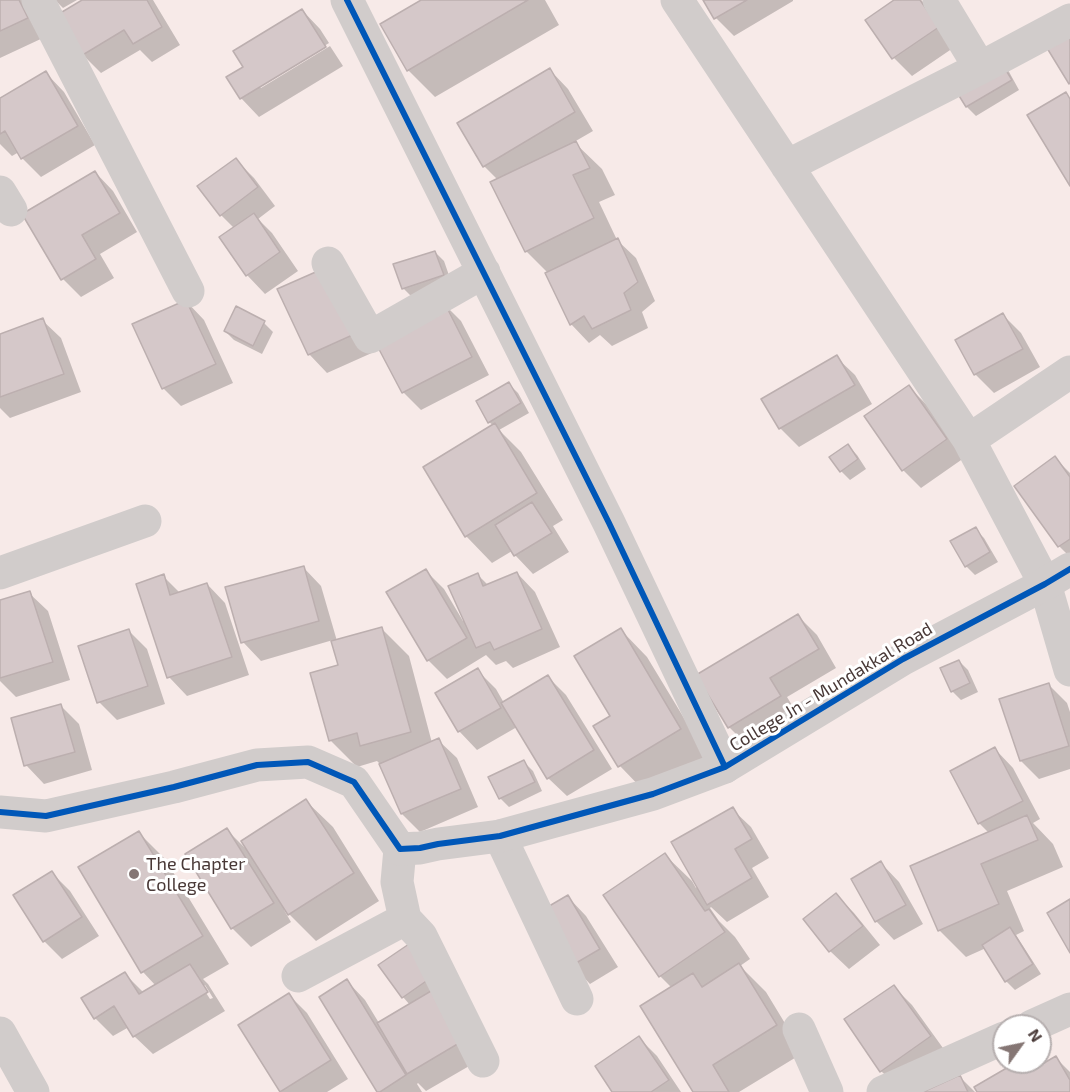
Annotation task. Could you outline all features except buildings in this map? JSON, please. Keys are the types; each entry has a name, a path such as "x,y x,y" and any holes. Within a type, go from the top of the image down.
{"street":[{"path":"38,0 188,291"},
{"path":"347,0 609,523 725,767"},
{"path":"676,0 1058,577 1070,669"},
{"path":"939,0 980,68"},
{"path":"787,166 1070,20"},
{"path":"328,263 370,337 484,272"},
{"path":"969,440 1070,372"},
{"path":"0,573 145,520"},
{"name":"College Jn - Mundakkal Road","path":"400,849 500,836 653,794 725,767 903,659 1058,577"},
{"path":"0,812 46,816 174,787 257,765 308,762 354,782 400,849 397,882 405,919 421,936 483,1061"},
{"path":"500,836 577,999"},
{"path":"298,976 405,919"},
{"path":"1052,1017 1070,1009"},
{"path":"799,1029 827,1092"},
{"path":"0,1033 33,1092"},
{"path":"884,1092 992,1043"}],"cycle path":[{"path":"347,0 609,523 725,767"},
{"path":"0,812 46,816 174,787 257,765 308,762 354,782 400,849 500,836 653,794 725,767 903,659 1070,569"}],"place":[{"name":"The Chapter College","path":"134,874"}]}
